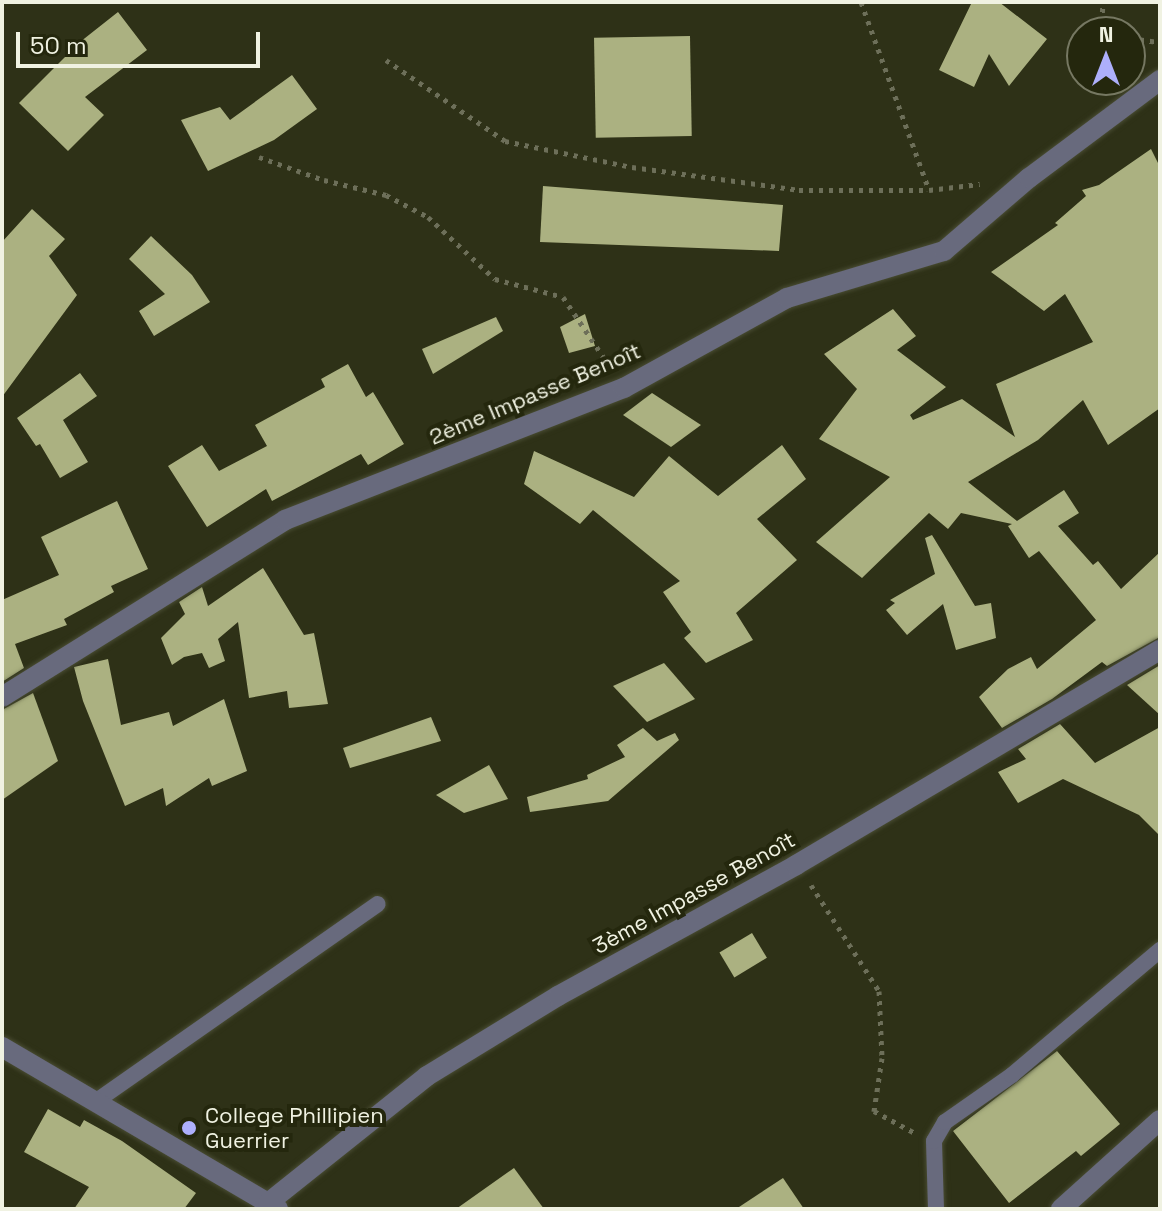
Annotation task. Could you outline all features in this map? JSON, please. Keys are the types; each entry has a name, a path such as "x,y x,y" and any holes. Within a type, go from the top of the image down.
{"street":[{"name":"2ème Impasse Benoît","path":"2,697 285,520 624,388 787,298 944,251 1029,178 1160,80"},
{"name":"3ème Impasse Benoît","path":"273,1206 427,1076 558,996 796,865 1160,650"},
{"path":"5,1056 95,1102 273,1206"},
{"path":"1061,1209 1160,1120"}],"lane":[{"path":"95,1102 378,904"},
{"path":"936,1209 934,1141 945,1122 1012,1075 1160,950"}],"path":[{"path":"861,2 929,190"},
{"path":"386,60 505,141 632,167 799,190 929,190 1029,178"},
{"path":"259,157 324,180 386,195 428,217 495,279 563,297 624,388"},
{"path":"796,865 832,914 879,991 882,1058 874,1111 895,1125 934,1141"}],"building":[{"path":"972,2 999,2 1047,39 1009,86 989,54 974,87 939,70"},
{"path":"118,12 147,50 85,97 104,115 68,151 19,103 80,42"},
{"path":"690,36 692,136 596,138 594,38"},
{"path":"292,75 317,109 274,140 208,171 181,120 220,107 230,120"},
{"path":"1151,149 1160,167 1160,408 1108,445 1083,400 1038,440 968,482 1017,521 1064,490 1079,513 1058,526 1093,565 1098,561 1121,589 1160,552 1160,637 1107,666 1102,662 1052,699 1002,728 979,697 1008,669 1031,657 1037,669 1096,620 1039,551 1029,558 1008,526 1012,524 961,513 948,529 929,513 862,578 816,542 890,477 819,439 857,389 824,354 893,309 916,336 897,350 946,387 910,415 913,420 962,399 1015,437 996,384 1093,342 1065,294 1044,311 991,272 1058,225 1055,223 1086,196 1082,190 1099,185"},
{"path":"543,186 783,205 779,251 540,242"},
{"path":"32,209 65,239 49,256 77,295 2,397 2,242"},
{"path":"151,236 192,275 210,302 154,336 139,311 165,294 129,259"},
{"path":"585,314 595,346 569,353 560,327"},
{"path":"496,317 503,331 433,374 422,349"},
{"path":"348,364 366,397 373,392 404,444 368,465 361,454 272,501 266,489 207,527 168,466 202,445 219,471 267,446 255,425 325,387 321,379"},
{"path":"80,373 97,396 63,420 88,462 60,478 40,444 36,446 17,418"},
{"path":"652,393 701,425 671,447 623,415"},
{"path":"782,445 806,479 757,519 797,560 736,613 753,640 706,663 684,638 691,632 663,592 680,581 593,510 580,524 524,484 534,451 634,497 669,456 718,496"},
{"path":"117,501 148,569 111,586 114,592 64,619 67,625 15,644 24,668 2,682 2,600 59,575 41,537"},
{"path":"932,535 975,606 991,603 996,638 956,650 943,604 907,635 886,610 895,603 890,600 935,574 925,538"},
{"path":"263,568 304,635 314,633 328,704 289,708 287,691 249,698 238,622 218,639 225,661 209,668 202,653 184,657 172,665 161,638 185,614 179,602 202,587 208,606"},
{"path":"108,659 121,725 169,712 173,726 224,699 247,771 212,786 209,778 166,806 163,788 125,806 83,701 74,667"},
{"path":"664,663 695,699 647,722 613,686"},
{"path":"1160,665 1160,715 1127,685"},
{"path":"33,693 58,761 2,800 2,710"},
{"path":"431,717 441,741 350,768 343,748"},
{"path":"1060,724 1095,763 1160,727 1160,836 1139,815 1063,779 1018,803 998,772 1026,759 1018,749"},
{"path":"643,728 657,741 675,733 679,740 608,801 530,812 527,797 588,779 587,775 625,757 617,745"},
{"path":"489,765 508,799 464,813 436,795"},
{"path":"752,933 767,958 734,977 719,953"},
{"path":"1057,1051 1120,1124 1081,1156 1076,1151 1009,1203 953,1131"},
{"path":"48,1109 80,1127 84,1120 122,1141 196,1193 184,1209 74,1209 89,1187 24,1152"},
{"path":"514,1168 544,1209 456,1209"},
{"path":"783,1178 804,1209 736,1209"}],"place":[{"name":"College Phillipien Guerrier","path":"189,1128"}]}
